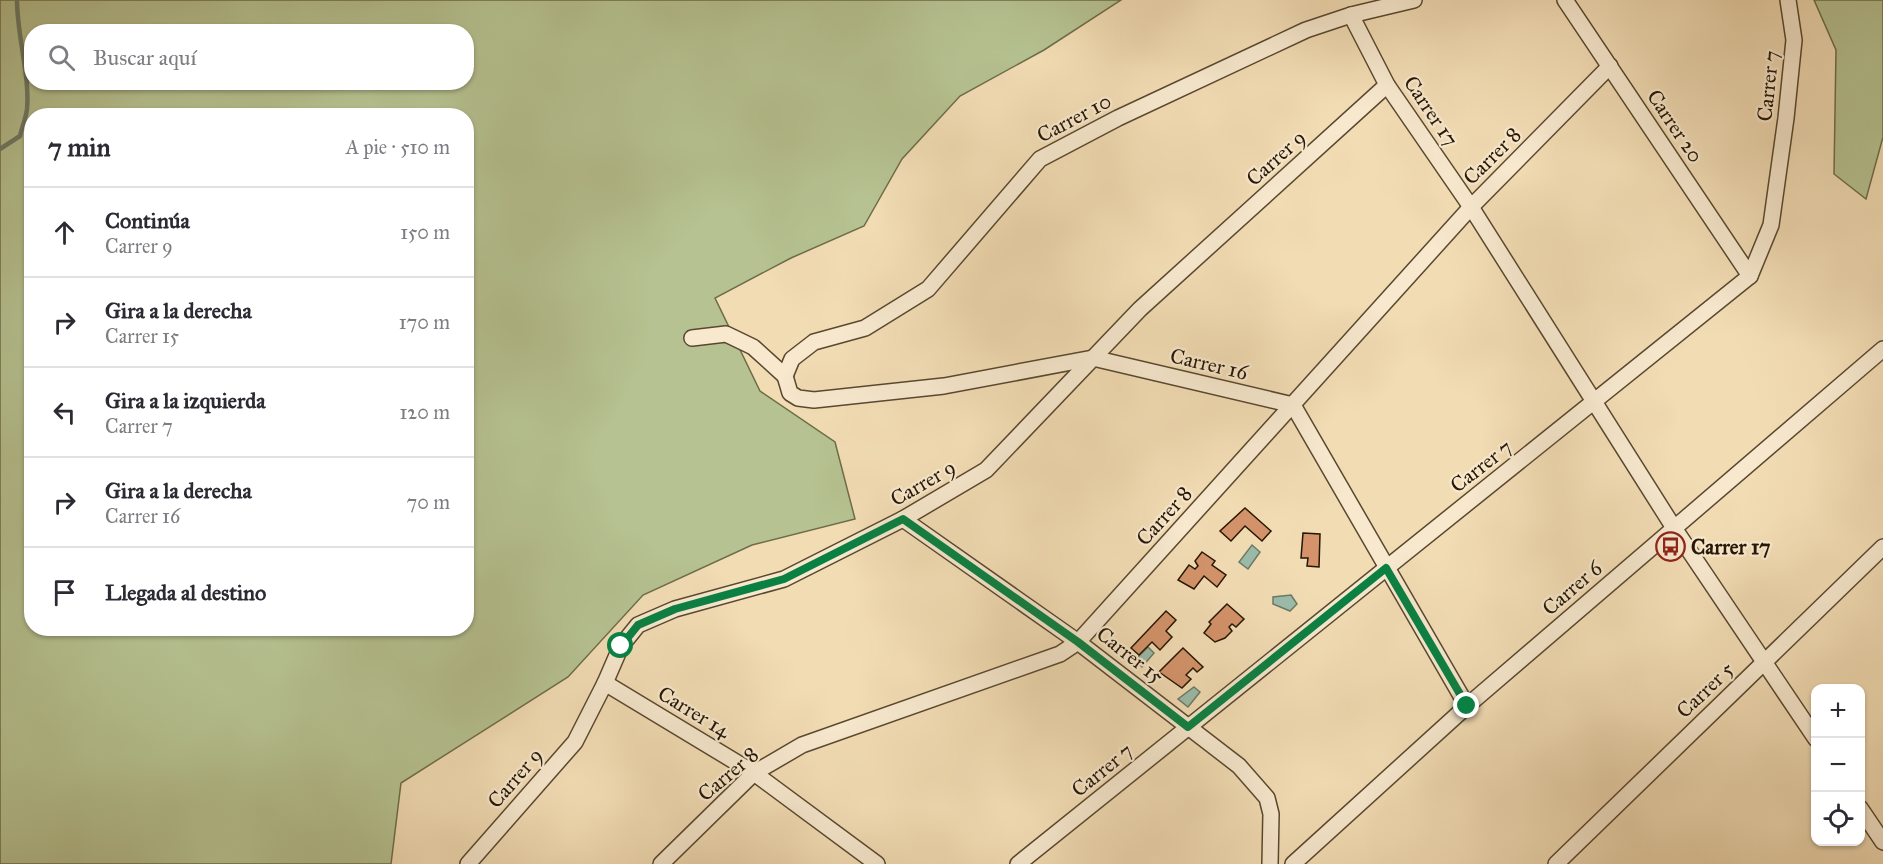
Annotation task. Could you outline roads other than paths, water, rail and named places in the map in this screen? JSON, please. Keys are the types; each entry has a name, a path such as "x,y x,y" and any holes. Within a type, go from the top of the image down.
{"street":[{"name":"Carrer 10","path":"785,376 792,359 814,342 865,328 928,288 1040,159 1118,118 1306,30 1351,15 1414,0"},
{"name":"Carrer 20","path":"1565,0 1750,276"},
{"name":"Carrer 7","path":"1018,864 1750,276 1771,225 1786,118 1794,40 1788,0"},
{"name":"Carrer 17","path":"1351,15 1387,85 1471,207 1674,528 1814,738"},
{"name":"Carrer 8","path":"661,864 754,773 802,745 1060,654 1078,642 1471,207 1610,66"},
{"name":"Carrer 9","path":"468,864 575,742 621,646 638,625 675,609 784,579 903,519 986,470 1140,309 1387,85"},
{"path":"692,338 726,334 753,347 785,376"},
{"name":"Carrer 6","path":"1293,864 1467,706 1883,350"},
{"name":"Carrer 16","path":"785,376 790,393 798,398 814,400 944,386 1093,358 1293,405"},
{"path":"1293,405 1467,706"},
{"name":"Carrer 15","path":"903,519 1078,642 1239,766 1267,798 1271,814 1269,864"},
{"name":"Carrer 5","path":"1556,864 1883,547"},
{"name":"Carrer 14","path":"605,683 754,773 877,864"},
{"path":"1865,815 1883,842"}],"waterway":[{"path":"17,0 24,62"},
{"path":"27,90 27,108"},
{"path":"0,149 20,136 24,123"}],"place":[{"name":"Carrer 17","path":"1670,547"}]}
